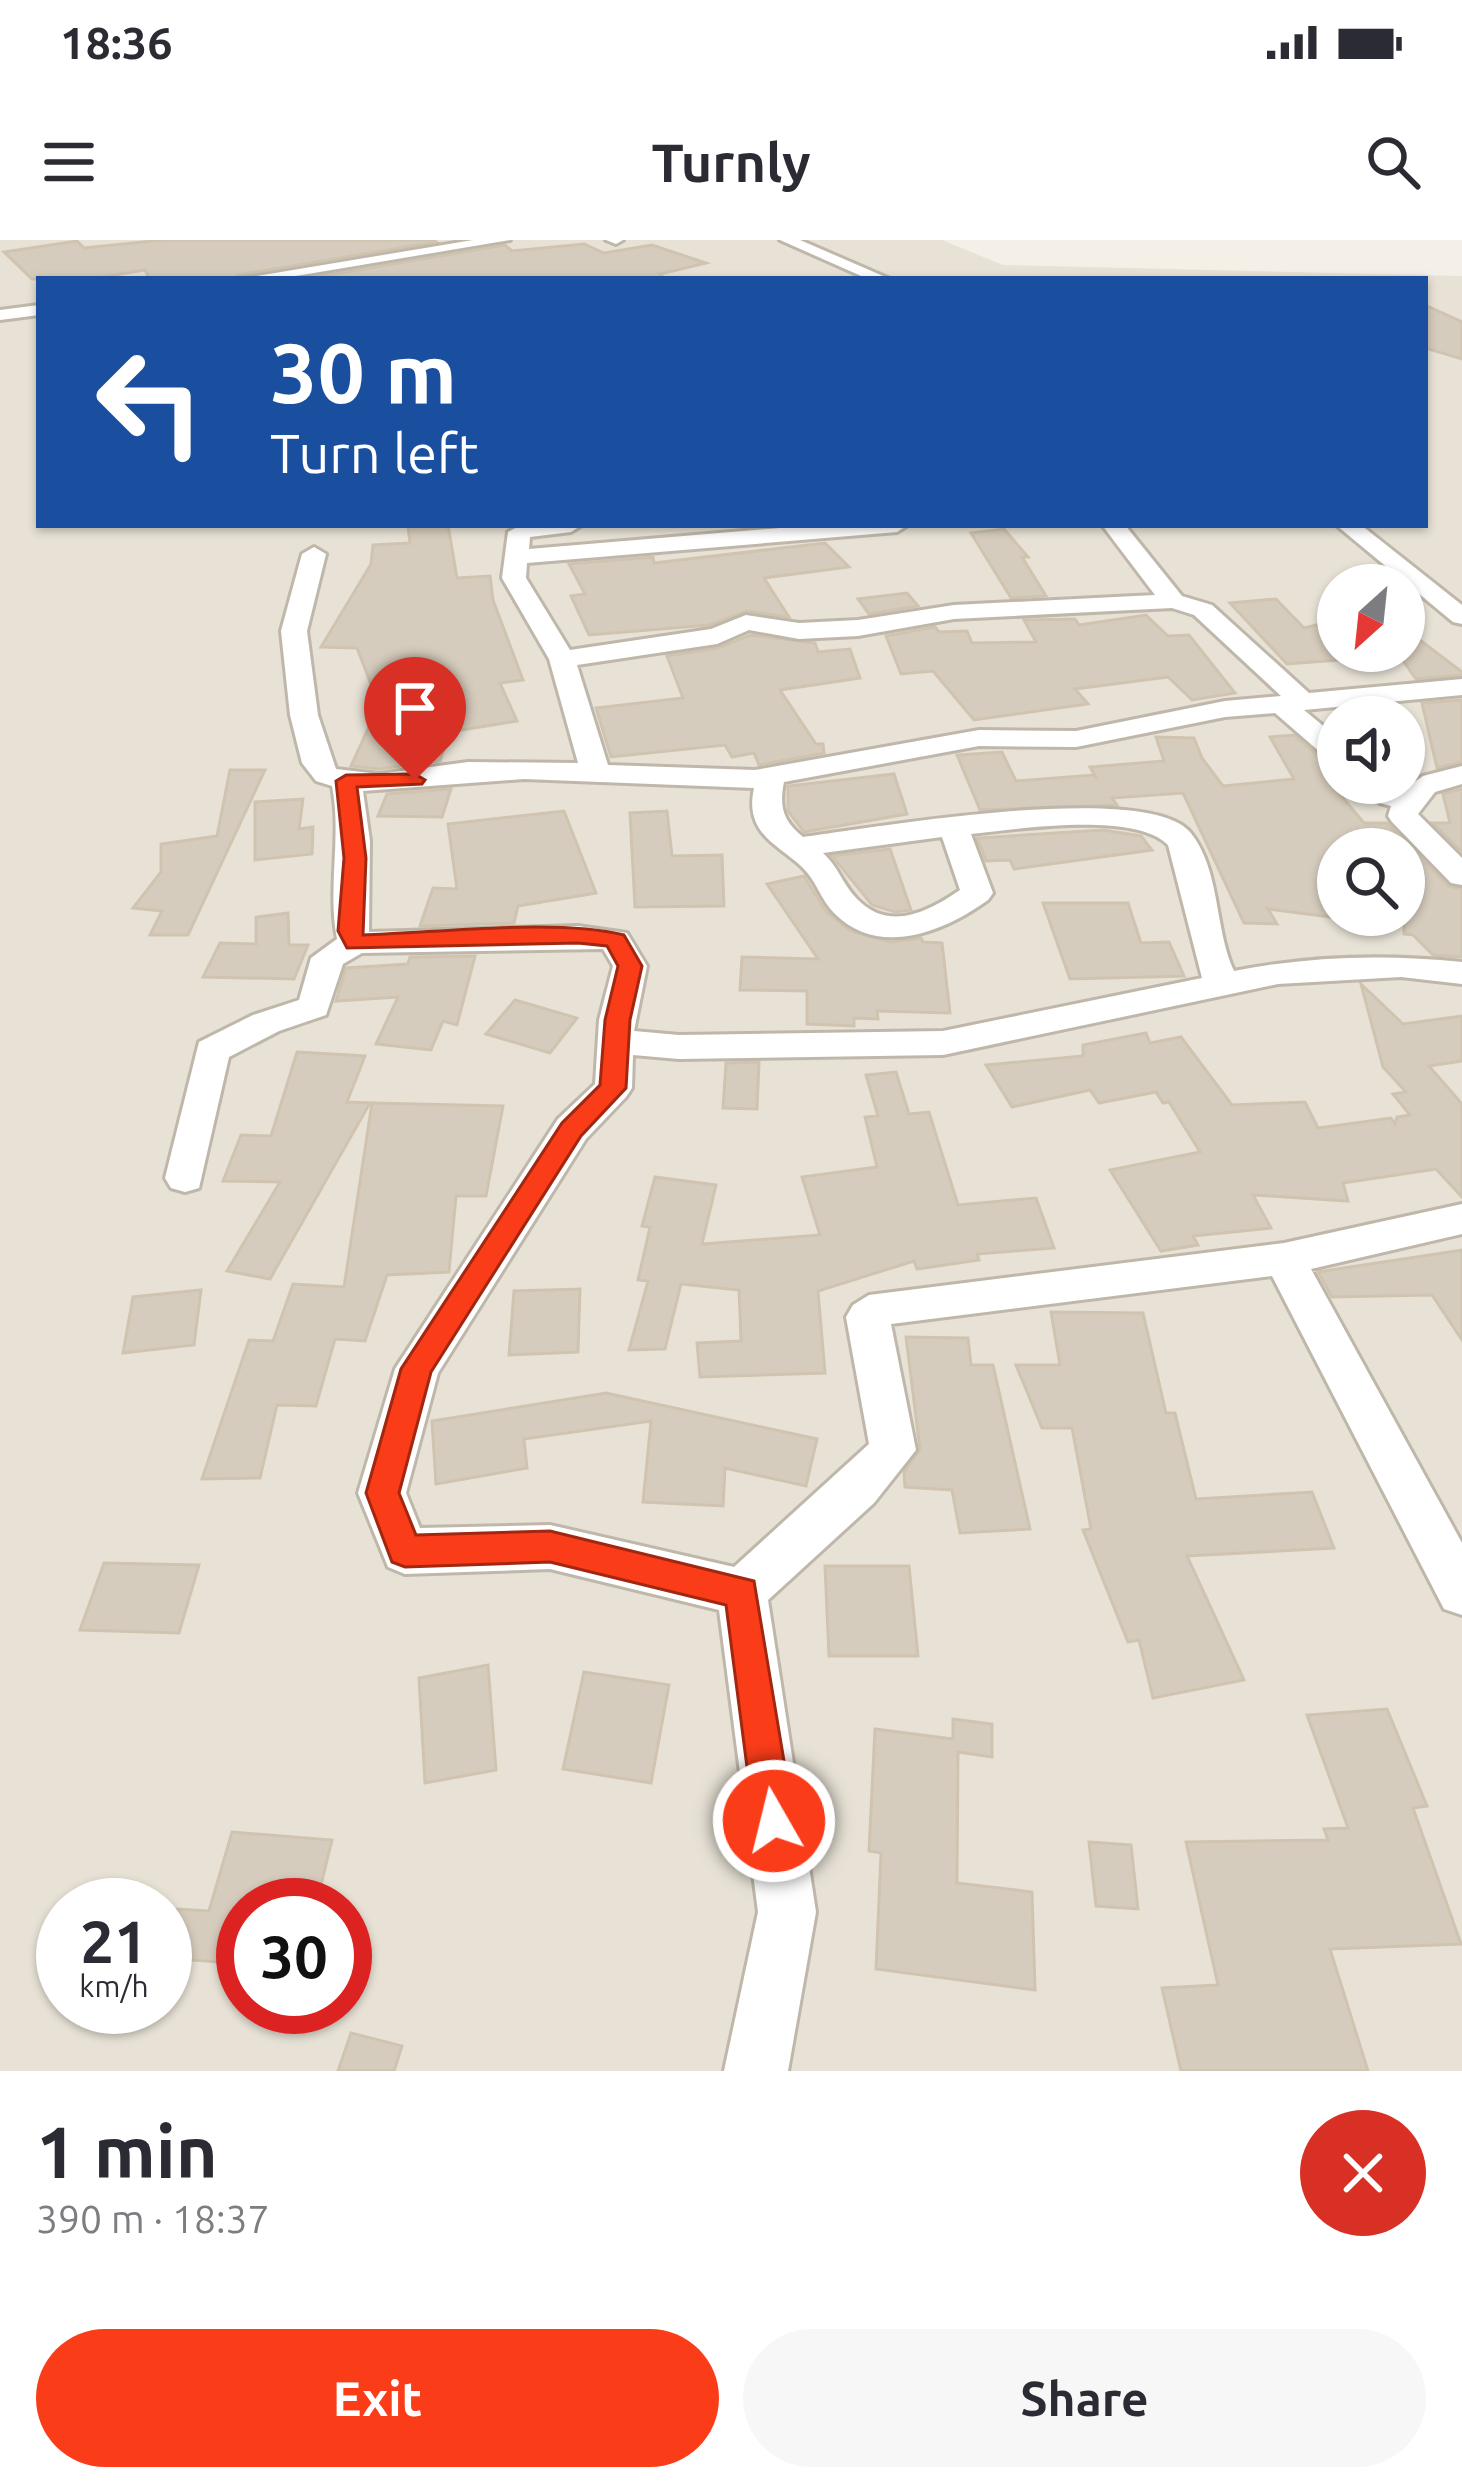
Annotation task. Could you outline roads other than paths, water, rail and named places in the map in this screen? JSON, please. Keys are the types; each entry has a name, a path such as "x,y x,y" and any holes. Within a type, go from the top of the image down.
{"street":[{"path":"267,276 503,240"},
{"path":"787,240 875,276"},
{"path":"0,315 36,310"},
{"path":"546,528 522,531 514,543 514,578 562,659 588,757 600,774"},
{"path":"514,556 860,528"},
{"path":"1115,528 1173,601"},
{"path":"1351,528 1462,617"},
{"path":"314,554 294,631 304,715 316,763 326,775 346,781 397,782 468,771 771,777 979,738 1076,739 1140,724 1292,703 1462,687"},
{"path":"562,659 717,636 746,622 799,631 858,628 954,612 1173,601 1203,610 1317,730"},
{"path":"1425,785 1462,775"},
{"path":"771,777 765,794 767,810 791,848 818,865 841,902 862,922 897,929 951,913 977,893 954,828"},
{"path":"346,781 354,829 355,887 349,931 355,943"},
{"path":"1405,804 1402,816 1462,876"},
{"path":"791,848 1109,816 1149,821 1175,833 1192,868 1209,961 1221,981"},
{"path":"185,1178 212,1051 266,1023 314,1006 328,958 355,943 578,936 615,940 630,966 613,1088 572,1130 417,1369 382,1493 405,1551 550,1547 742,1592"},
{"path":"616,1042 679,1047 943,1043 1181,994 1221,981 1278,973 1401,966 1462,973"},
{"path":"742,1592 787,1547 853,1497 893,1450 868,1317 884,1307 1284,1259 1462,1219"},
{"path":"1284,1259 1459,1580"},
{"path":"742,1592 787,1912 757,2071"}]}
